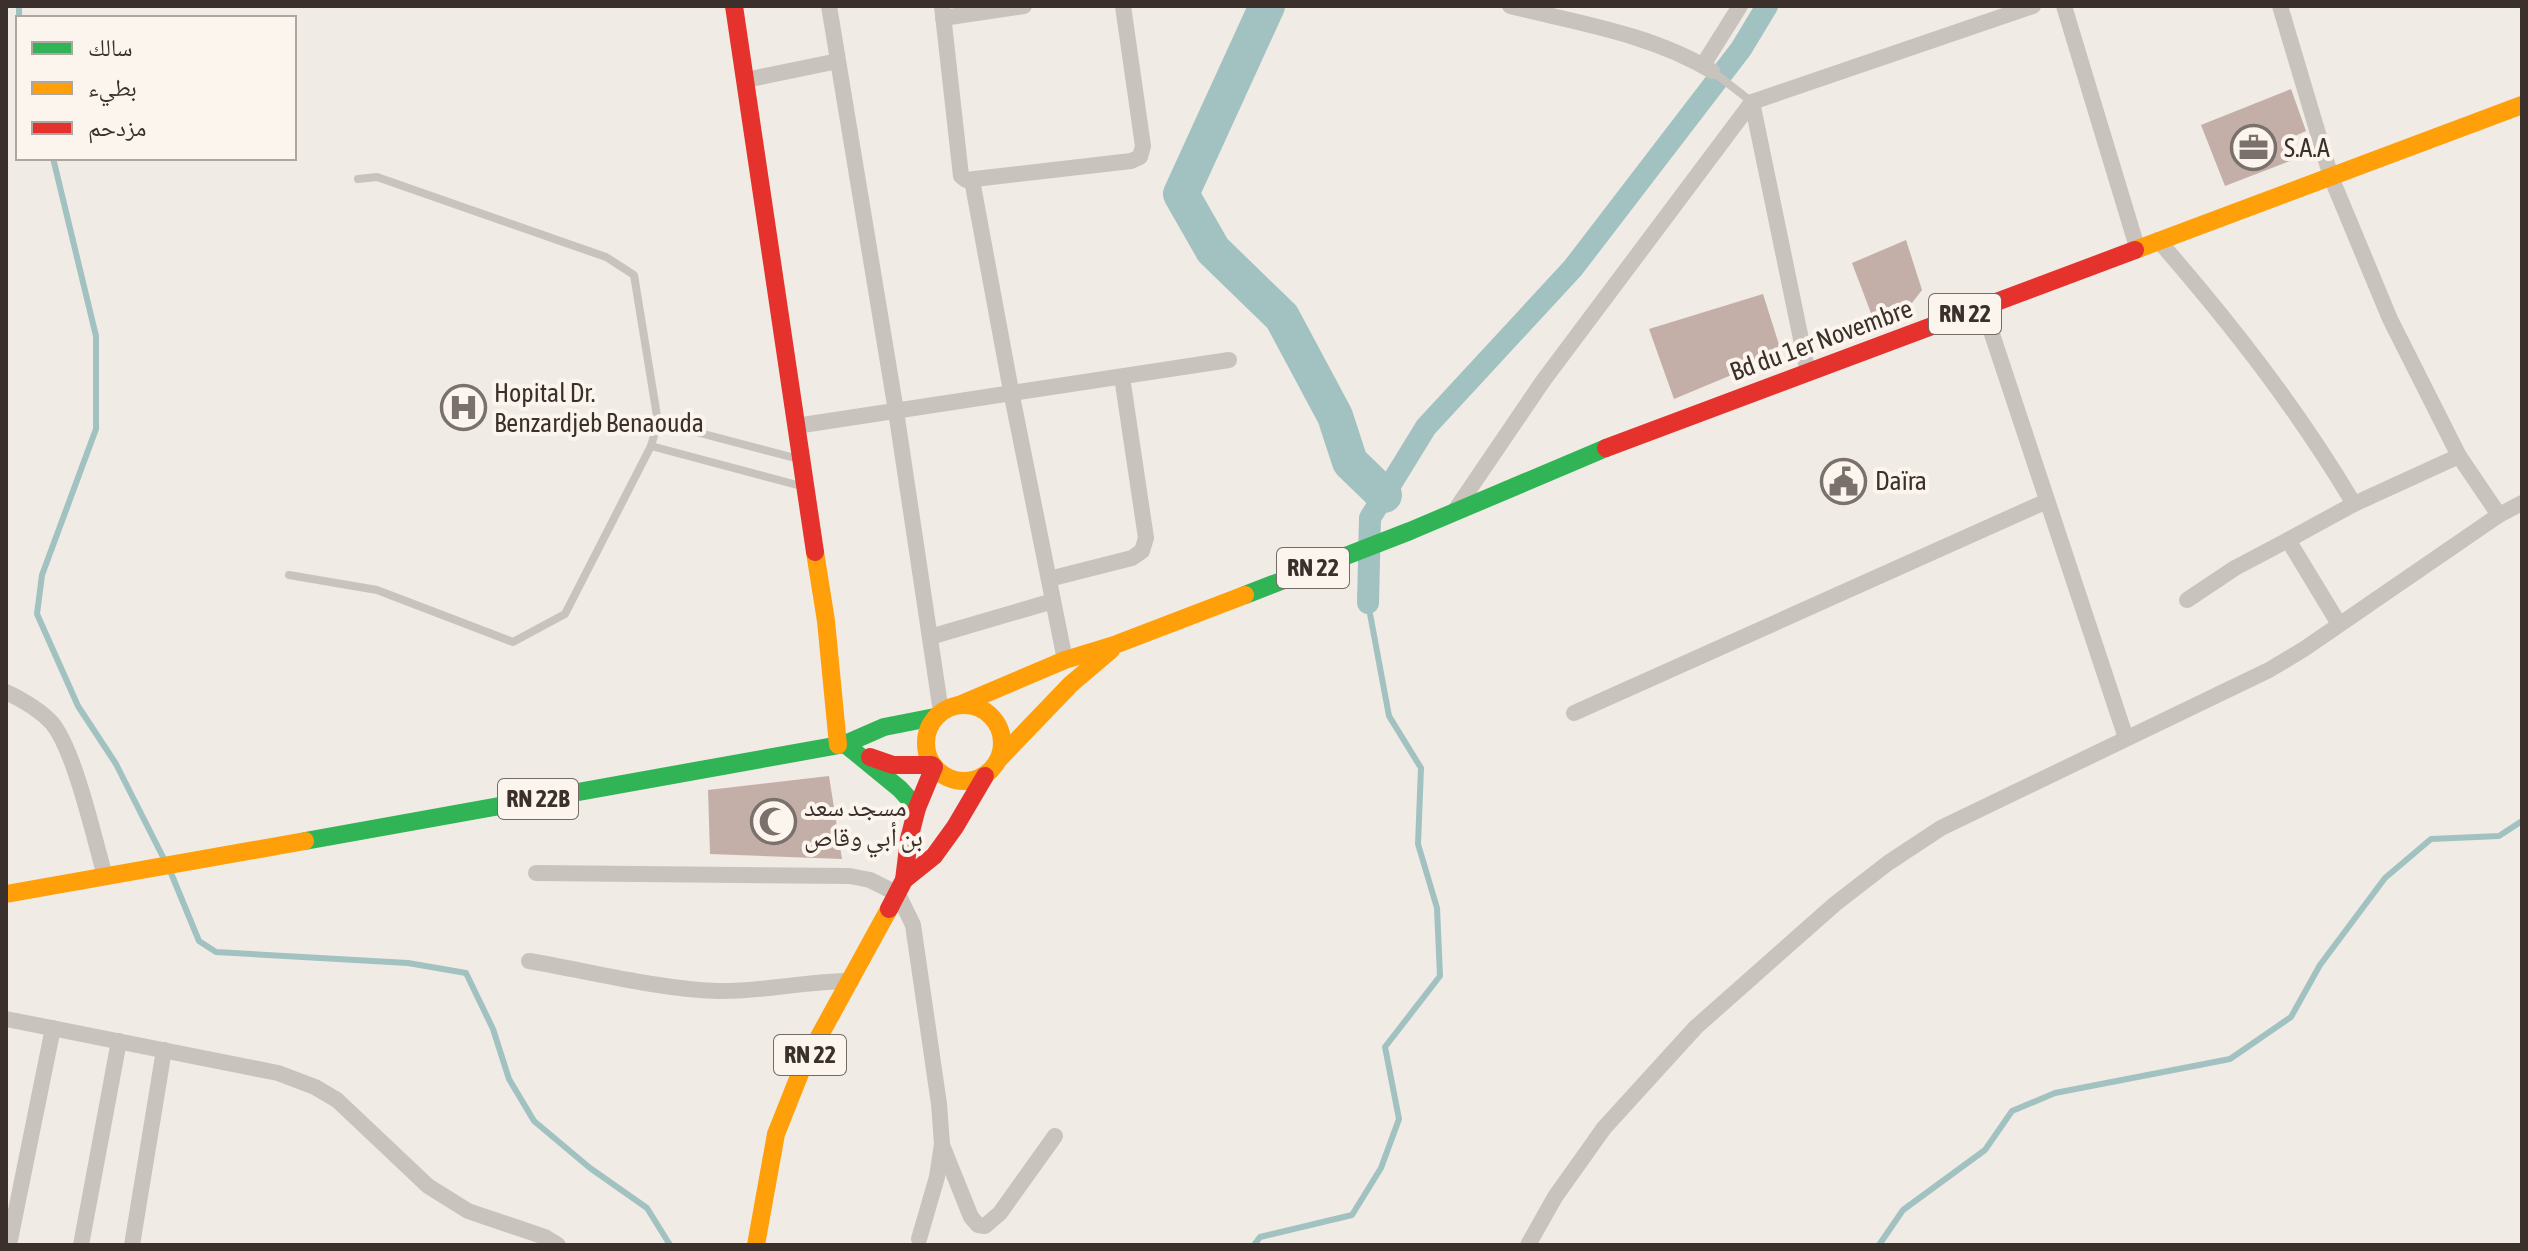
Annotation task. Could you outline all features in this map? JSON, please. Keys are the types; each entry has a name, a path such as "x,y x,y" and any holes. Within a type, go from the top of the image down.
{"main road":[{"path":"734,6 842,745 900,789 917,808"},
{"name":"Bd du 1er Novembre","path":"1117,644 1410,531 1584,456 2522,105"},
{"name":"RN 22","path":"945,711 1065,660 1117,644"},
{"name":"RN 22","path":"999,759 1071,684 1117,644"},
{"path":"982,709 998,726 1002,737 999,759 985,776 967,782 952,780 933,766 927,753 925,740 928,728 945,711 982,709"},
{"name":"RN 22B","path":"6,894 842,745 884,727 945,711"},
{"path":"842,745 881,763 933,766"},
{"name":"RN 22","path":"756,1245 776,1134 803,1066 901,887 917,808 933,766"},
{"name":"RN 22","path":"901,887 934,856 985,776"}],"street":[{"path":"829,6 930,637 945,711"},
{"path":"1024,6 942,12 963,179 1131,161 1140,157 1143,146 1123,6"},
{"path":"1510,6 1648,40 1708,68 1740,6"},
{"path":"1455,510 1543,381 1752,102 2033,6"},
{"path":"2064,6 2137,247"},
{"path":"2280,6 2331,177 2390,319 2459,456 2499,515"},
{"path":"746,80 838,61"},
{"path":"1752,102 1808,373"},
{"path":"972,180 1065,660"},
{"path":"2158,240 2230,323 2314,437 2354,504"},
{"path":"1983,307 2126,738"},
{"path":"796,426 1229,360"},
{"path":"1049,579 1132,558 1142,551 1146,538 1122,377"},
{"path":"2187,600 2235,568 2354,504 2459,456"},
{"path":"1574,713 2047,501"},
{"path":"1528,1245 1555,1197 1604,1128 1696,1027 1835,904 1888,863 1941,828 2269,670 2499,515 2522,503"},
{"path":"2288,540 2339,624"},
{"path":"930,637 1053,601"},
{"path":"6,692 28,702 52,724 67,749 105,876"},
{"path":"536,873 850,876 901,887 913,925 921,971 942,1144 971,1217 978,1225 985,1226 1000,1213 1055,1136"},
{"path":"529,961 712,991 851,981"},
{"path":"6,1019 278,1073 315,1087 337,1100 428,1186 468,1211 545,1237 558,1245"},
{"path":"9,1245 53,1028"},
{"path":"81,1245 119,1041"},
{"path":"132,1245 164,1050"},
{"path":"919,1239 937,1177 942,1144"}],"lane":[{"path":"1708,68 1752,102"},
{"path":"289,575 377,590 513,642 565,614 651,446 658,422 634,275 606,257 377,177 358,179"},
{"path":"658,422 800,459"},
{"path":"651,446 805,487"}],"building":[{"name":"S.A.A","path":"2291,89 2306,131 2293,137 2298,158 2225,186 2201,125"},
{"path":"1906,240 1922,290 1908,308 1874,321 1852,263"},
{"path":"1763,294 1782,354 1674,399 1649,329"},
{"name":"مسجد سعد بن أبي وقاص","path":"829,776 842,859 710,854 708,790"}],"waterway":[{"path":"19,6 19,16"},
{"path":"1267,6 1181,194 1213,250 1282,317 1335,416 1350,462 1384,495"},
{"path":"1368,603 1370,518 1426,427 1573,268 1741,49 1767,6"},
{"path":"53,160 96,336 96,429 42,575 37,614 78,706 116,764 164,859"},
{"path":"1254,1245 1260,1237 1352,1215 1381,1168 1399,1119 1385,1047 1440,976 1437,908 1418,844 1421,768 1389,716 1368,603"},
{"path":"1879,1245 1903,1210 1985,1150 2012,1111 2055,1093 2230,1059 2291,1017 2320,965 2385,878 2431,839 2499,836 2522,821"},
{"path":"171,873 199,941 216,952 408,963 466,973 493,1029 509,1079 534,1121 590,1168 647,1208 670,1245"}],"traffic: fast":[{"path":"1245,595 1410,531 1606,448"},
{"path":"305,841 845,744 884,727 935,717"},
{"path":"845,744 900,789 917,808"}],"traffic: slow":[{"path":"2135,250 2522,105"},
{"path":"815,552 826,621 838,745"},
{"path":"959,705 1065,660 1117,644 1245,595"},
{"path":"999,759 1071,684 1111,650"},
{"path":"957,705 971,705 985,711 996,722 1002,743 999,758 991,770 971,781 957,781 943,775 932,764 926,750 926,736 932,722 943,711 957,705"},
{"path":"6,894 305,841"},
{"path":"756,1245 776,1134 803,1066 889,909"}],"traffic: jam":[{"path":"734,6 815,552"},
{"path":"1606,448 2135,250"},
{"path":"870,757 893,765 932,765"},
{"path":"889,909 904,880 917,808 934,767"},
{"path":"904,880 934,856 985,776"}],"place":[{"name":"S.A.A","path":"2253,148"},
{"name":"Hopital Dr. Benzardjeb Benaouda","path":"463,408"},
{"name":"Daïra","path":"1844,481"},
{"name":"مسجد سعد بن أبي وقاص","path":"773,822"}]}
